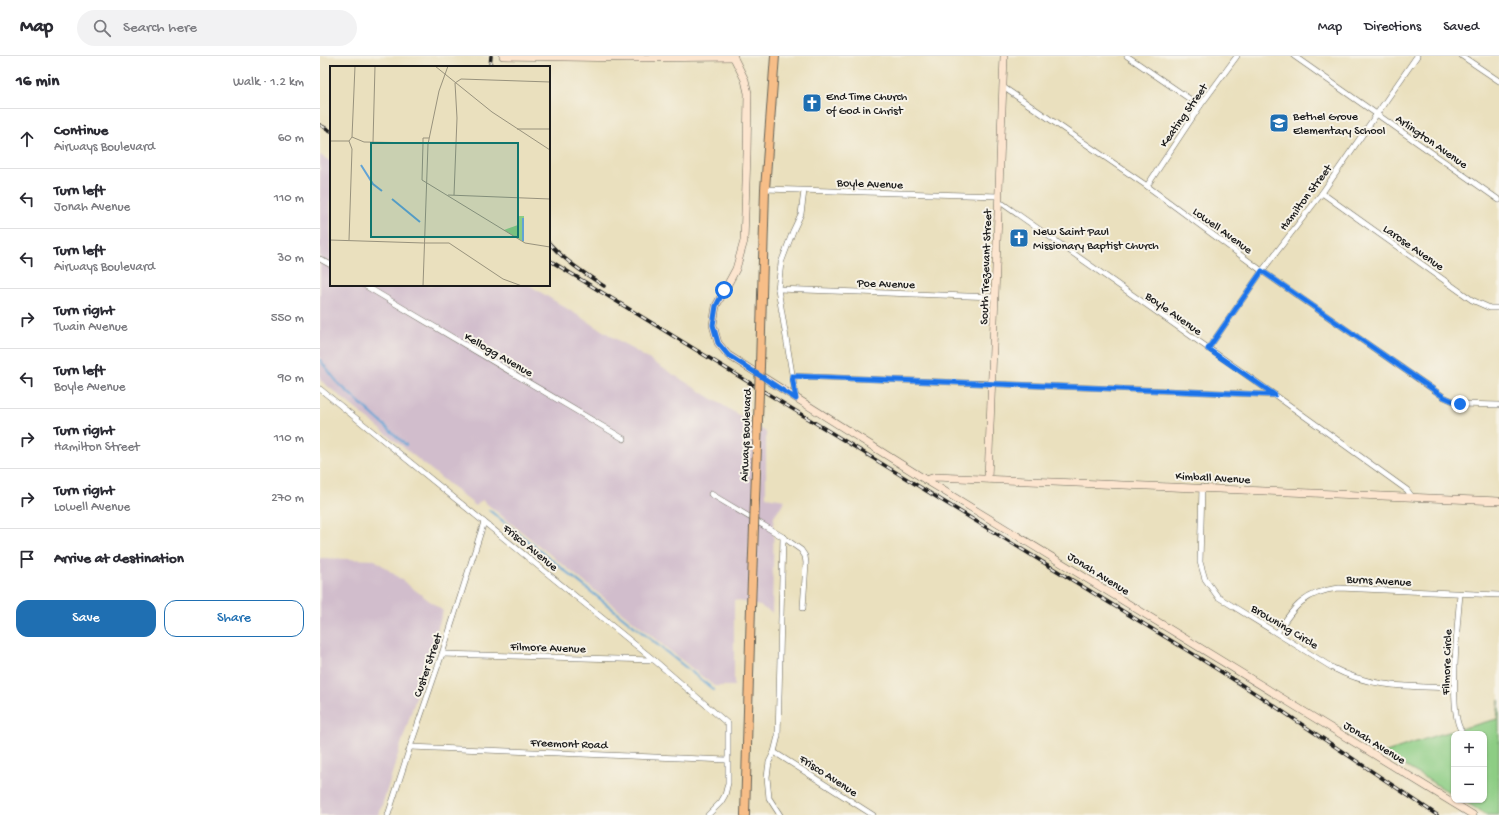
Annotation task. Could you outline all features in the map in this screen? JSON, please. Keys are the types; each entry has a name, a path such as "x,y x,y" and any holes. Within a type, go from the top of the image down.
{"main road":[{"name":"Airways Boulevard","path":"745,815 765,190 775,56"}],"street":[{"path":"503,56 628,58 734,57"},
{"name":"South Trezevant Street","path":"988,479 1004,56"},
{"path":"1127,56 1200,106"},
{"name":"Keating Street","path":"1147,186 1200,106 1237,56"},
{"name":"Arlington Avenue","path":"1294,56 1499,200"},
{"name":"Hamilton Street","path":"1208,349 1262,271 1322,193 1417,56"},
{"path":"1462,56 1499,81"},
{"name":"Jonah Avenue","path":"734,57 745,80 748,93 744,241 736,269 716,306 713,325 718,343 728,355 926,480 1473,815"},
{"name":"Lowell Avenue","path":"1003,87 1147,186 1262,271 1444,397 1460,404 1499,405"},
{"name":"Boyle Avenue","path":"765,190 998,200 1275,395 1407,490 1413,498"},
{"path":"796,399 778,289 781,263 801,214 804,191"},
{"name":"Larose Avenue","path":"1322,193 1472,300 1490,308 1499,308"},
{"path":"320,259 330,264"},
{"name":"Kellogg Avenue","path":"366,286 624,440"},
{"name":"Poe Avenue","path":"778,289 994,297"},
{"path":"792,376 1275,395"},
{"name":"Frisco Avenue","path":"320,389 654,660 728,724 727,760"},
{"name":"Kimball Avenue","path":"926,480 935,477 1202,487 1413,498 1499,500"},
{"name":"Browning Circle","path":"1202,487 1199,552 1201,571 1205,580 1214,592 1225,602 1333,668 1360,680 1379,684 1454,688"},
{"path":"711,494 784,537 801,550 805,556 806,563 803,608"},
{"name":"Custer Street","path":"388,815 484,522"},
{"path":"780,815 769,798 767,777 769,762 774,752 778,736 784,537"},
{"name":"Burns Avenue","path":"1277,633 1290,612 1297,605 1321,591 1339,588 1499,596"},
{"name":"Filmore Circle","path":"1460,594 1454,688 1457,725 1461,730"},
{"name":"Filmore Avenue","path":"442,654 654,660"},
{"name":"Freemont Road","path":"410,747 727,760"},
{"name":"Frisco Avenue","path":"774,752 873,815"},
{"path":"708,815 721,802 725,795 728,783 727,760"}],"shaded area":[{"path":"320,155 330,161 330,286 531,286 766,432 766,497 785,500 774,517 772,613 760,606 734,600 734,686 714,686 482,500 476,506 320,380"},
{"path":"320,558 375,560 443,611 379,815 320,815"}],"green space":[{"path":"1499,700 1499,815 1487,815 1467,803 1487,803 1487,731 1452,731 1497,719"},
{"path":"1451,731 1451,793 1383,753"}],"waterway":[{"path":"320,360 338,383 406,445"},
{"path":"489,510 714,690"}],"railway":[{"path":"490,66 491,56"},
{"path":"320,125 330,130"},
{"path":"550,244 568,261 604,286"},
{"path":"550,261 1193,654 1264,699 1437,815"}],"place":[{"name":"End Time Church of God in Christ","path":"812,103"},
{"name":"Bethel Grove Elementary School","path":"1279,123"},
{"name":"New Saint Paul Missionary Baptist Church","path":"1019,238"}],"route":[{"path":"724,290 716,306 713,325 718,343 728,355 796,399 792,376 1275,395 1208,349 1262,271 1444,397 1460,404"}]}
